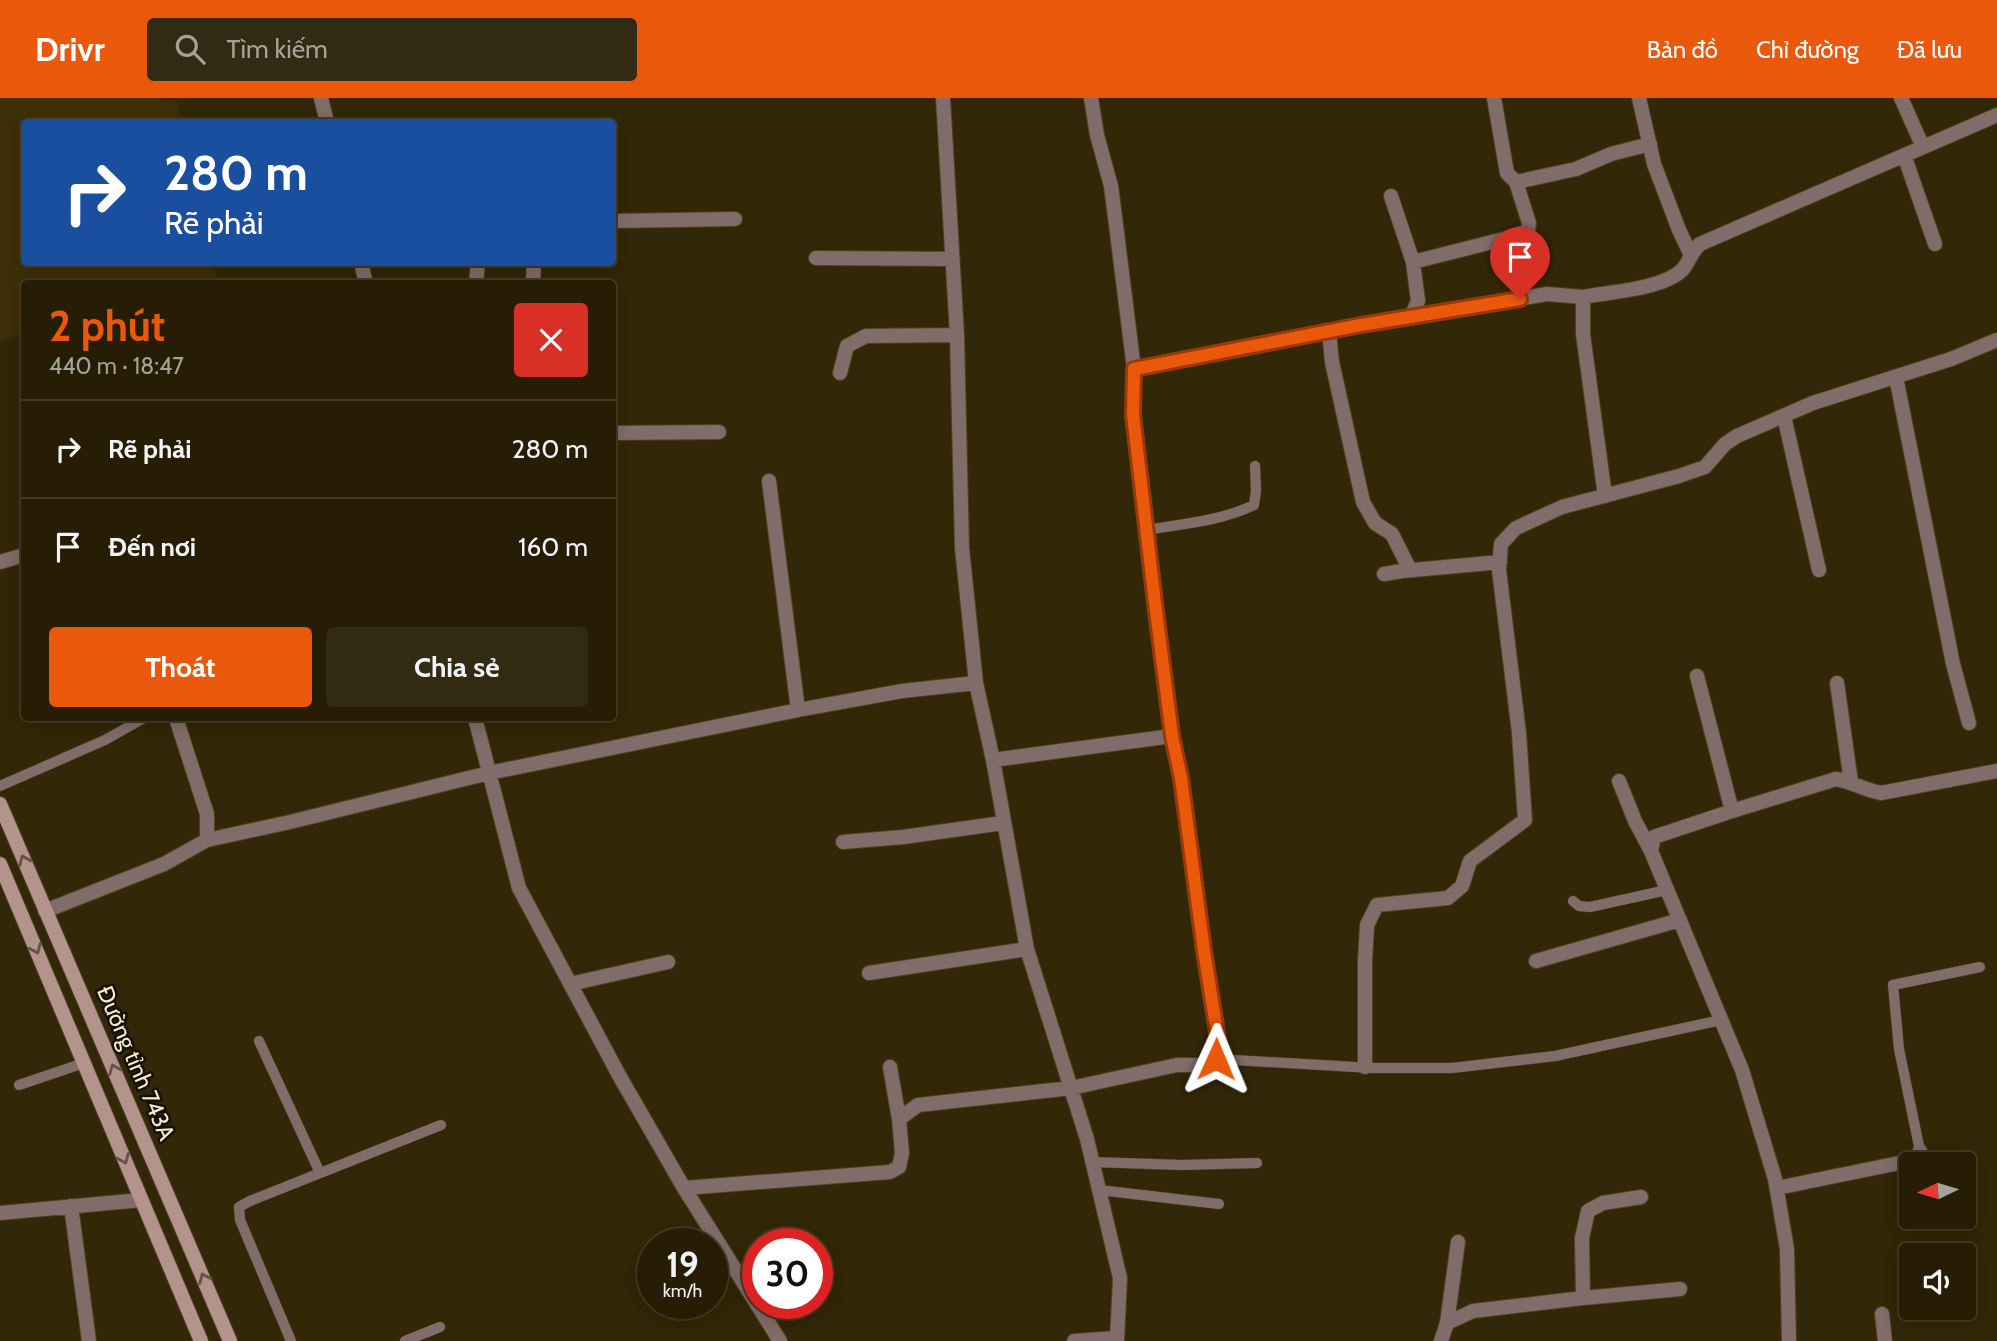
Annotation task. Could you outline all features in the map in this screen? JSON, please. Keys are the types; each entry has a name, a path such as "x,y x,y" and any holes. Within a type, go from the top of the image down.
{"main road":[{"name":"Đường tỉnh 743A","path":"0,804 230,1341"},
{"name":"Đường tỉnh 743A","path":"0,864 201,1341"},
{"path":"24,920 45,911"},
{"path":"141,1200 166,1190"}],"street":[{"path":"321,98 326,119"},
{"path":"943,98 957,335 962,548 976,683 993,760 1027,949 1092,1162 1120,1278 1117,1340 1074,1341"},
{"path":"900,1119 918,1105 1071,1088 1177,1065 1201,1065 1216,1059 1219,1044 1181,778 1172,736 1146,530 1133,415 1134,369 1111,186 1097,135 1091,98"},
{"path":"1413,262 1528,231 1529,223 1516,183 1507,173 1494,98"},
{"path":"1639,98 1654,164 1690,253"},
{"path":"1901,98 1923,147"},
{"path":"1134,369 1329,331 1547,294 1583,297 1658,283 1684,268 1690,253 1700,244 1997,115"},
{"path":"1516,183 1576,169 1611,154 1650,144"},
{"path":"1904,155 1935,244"},
{"path":"1391,196 1413,262 1418,301 1411,317"},
{"path":"616,220 735,219"},
{"path":"816,258 952,259"},
{"path":"1583,297 1583,334 1605,496"},
{"path":"1329,331 1332,362 1363,502 1375,523 1392,534 1410,570"},
{"path":"840,373 847,346 866,336 957,335"},
{"path":"1365,1067 1367,925 1377,905 1448,898 1462,886 1470,861 1525,820 1519,733 1500,562 1501,544 1516,528 1562,507 1705,467 1725,444 1737,436 1813,403 1951,359 1997,340"},
{"path":"1896,377 1953,664 1969,723"},
{"path":"1784,416 1819,570"},
{"path":"616,433 719,432"},
{"path":"769,481 798,710"},
{"path":"0,562 21,556"},
{"path":"1384,575 1500,562"},
{"path":"1697,676 1732,811"},
{"path":"45,911 164,864 207,840 489,773 798,710 902,691 976,683"},
{"path":"1837,683 1851,782"},
{"path":"177,721 207,814 207,840"},
{"path":"476,721 519,888 620,1077 684,1188 780,1341"},
{"path":"993,760 1172,736"},
{"path":"1651,851 1654,837 1836,779 1851,782 1864,790 1881,793 1997,771"},
{"path":"1619,781 1742,1070 1777,1188 1787,1249 1789,1341"},
{"path":"843,842 903,837 1003,822"},
{"path":"1536,961 1680,920"},
{"path":"869,973 1027,949"},
{"path":"570,984 668,962"},
{"path":"684,1188 890,1172 898,1167 902,1153 900,1119 890,1067"},
{"path":"1777,1188 1909,1161 1917,1157 1920,1151"},
{"path":"1583,1298 1582,1238 1588,1211 1603,1203 1642,1197"},
{"path":"0,1213 141,1200"},
{"path":"71,1206 89,1341"},
{"path":"1441,1341 1447,1323 1458,1242"},
{"path":"1447,1323 1474,1311 1680,1289"},
{"path":"1882,1314 1885,1341"}],"lane":[{"path":"1146,530 1203,521 1239,512 1254,505 1255,466"},
{"path":"0,786 105,740 139,721"},
{"path":"1573,901 1579,906 1590,907 1667,890"},
{"path":"1920,1151 1899,1049 1893,985 1980,967"},
{"path":"1216,1059 1365,1067 1452,1068 1555,1056 1721,1020"},
{"path":"259,1041 320,1173"},
{"path":"19,1084 84,1063"},
{"path":"291,1341 240,1220 238,1210 241,1205 441,1125"},
{"path":"1092,1162 1237,1165 1257,1163"},
{"path":"1099,1190 1219,1204"},
{"path":"405,1341 440,1327"}],"shaded area":[{"path":"0,98 159,98 177,102 181,119 21,119 21,266 214,266 216,277 207,280 21,280 21,334 0,341"}],"route":[{"path":"1216,1059 1219,1044 1181,778 1172,736 1149,554 1133,415 1134,369 1361,325 1520,299"}]}
